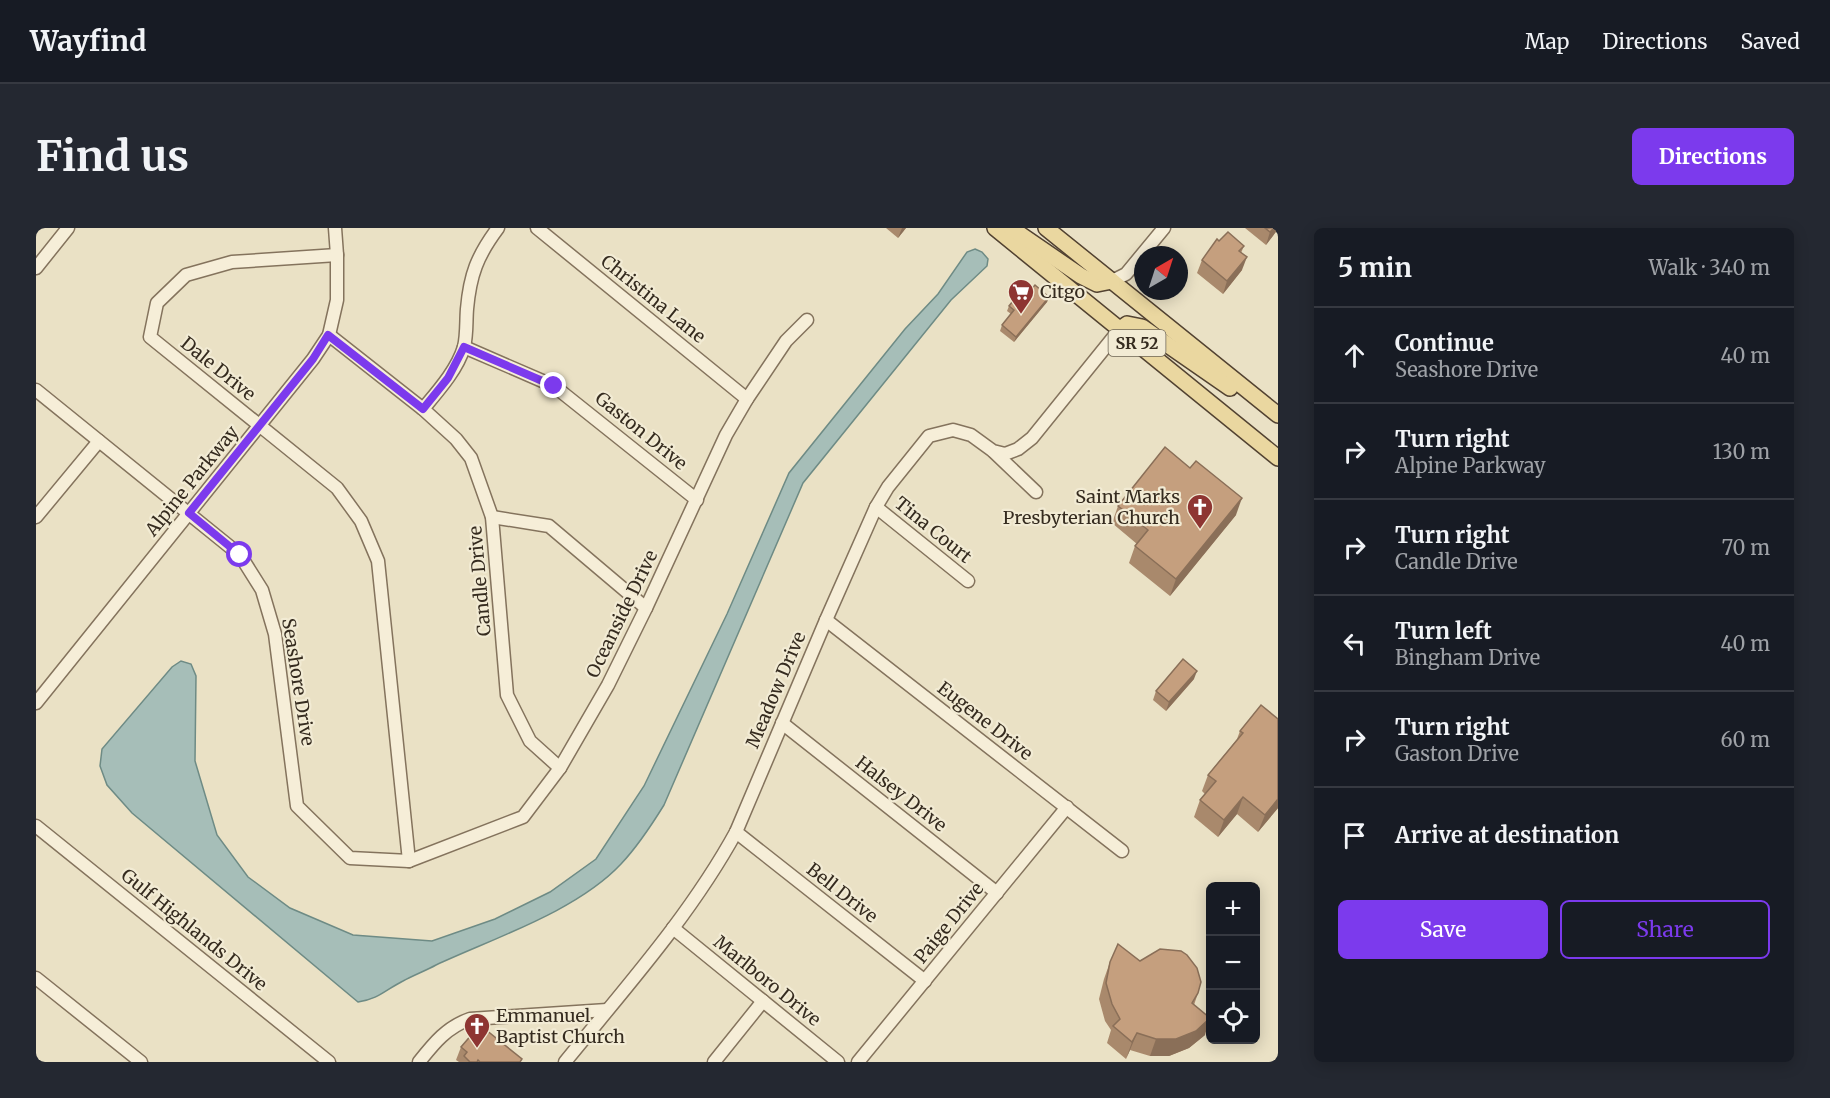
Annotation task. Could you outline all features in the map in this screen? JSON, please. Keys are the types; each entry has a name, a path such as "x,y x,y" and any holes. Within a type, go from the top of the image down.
{"main road":[{"name":"SR 52","path":"995,228 1278,458"},
{"path":"1011,228 1081,276 1097,284 1112,281"},
{"name":"SR 52","path":"1046,228 1274,412"},
{"path":"1120,329 1127,324 1142,327 1241,396 1274,412"}],"street":[{"path":"36,268 68,228"},
{"name":"Alpine Parkway","path":"36,703 313,359 328,335 337,300 335,228"},
{"path":"423,409 448,378 464,347 473,269 487,242 498,228"},
{"name":"Christina Lane","path":"537,228 747,399"},
{"path":"1112,281 1126,274 1164,228"},
{"name":"Dale Drive","path":"337,255 232,262 186,275 157,303 150,336 337,488 362,520 378,561 409,861"},
{"name":"Oceanside Drive","path":"409,861 524,817 560,768 608,685 726,435 786,341 807,320"},
{"path":"993,451 1005,454 1018,449 1032,438 1120,329"},
{"name":"Candle Drive","path":"328,335 423,409 456,439 471,458 492,517 507,695 530,741 560,768"},
{"name":"Gaston Drive","path":"464,347 554,386 697,500"},
{"name":"Seashore Drive","path":"36,390 240,555 262,590 275,634 297,806 350,858 409,861"},
{"name":"Meadow Drive","path":"566,1062 673,928 720,863 736,832 876,507 888,487 929,436 953,430 971,435 993,451 1036,492"},
{"path":"36,517 99,441"},
{"name":"Tina Court","path":"876,507 968,581"},
{"path":"492,517 549,526 646,608"},
{"name":"Eugene Drive","path":"826,620 1122,852"},
{"name":"Halsey Drive","path":"782,723 997,893"},
{"name":"Paige Drive","path":"858,1062 1067,807"},
{"name":"Gulf Highlands Drive","path":"36,826 329,1062"},
{"name":"Bell Drive","path":"736,832 925,981"},
{"name":"Marlboro Drive","path":"673,928 838,1062"},
{"path":"36,978 141,1062"},
{"path":"714,1062 763,1001"},
{"path":"419,1062 441,1036 456,1024 470,1019 607,1010"}],"water":[{"path":"975,249 982,252 988,259 987,266 951,300 803,483 664,805 644,836 621,864 582,896 534,922 436,965 377,996 358,1002 132,813 107,785 100,766 102,749 172,667 181,661 191,664 196,676 195,761 217,835 248,877 290,908 353,935 432,941 495,919 550,892 596,859 644,786 727,614 789,473 905,329 938,294 967,252"}],"building":[{"path":"1228,232 1244,246 1239,251 1247,257 1227,281 1202,260 1217,239 1219,241"},
{"name":"Citgo","path":"1035,285 1049,297 1016,337 1002,325 1014,310 1009,306 1017,296 1022,300"},
{"name":"Saint Marks Presbyterian Church","path":"1165,447 1190,468 1196,461 1242,498 1176,579 1135,546 1148,530 1118,506"},
{"path":"1183,659 1197,671 1169,702 1156,691"},
{"path":"1261,705 1278,719 1278,799 1265,815 1243,797 1224,820 1200,800 1216,781 1208,775 1243,733 1240,731"},
{"path":"1118,944 1140,961 1160,949 1181,951 1197,968 1201,982 1192,1003 1206,1015 1206,1022 1196,1031 1176,1039 1156,1039 1137,1033 1132,1042 1113,1026 1120,1019 1112,1004 1106,983 1110,962"},
{"path":"480,1025 522,1059 520,1062 480,1062 478,1060 470,1062 464,1056 467,1052 461,1047"}],"place":[{"name":"Citgo","path":"1021,315"},
{"name":"Saint Marks Presbyterian Church","path":"1200,530"},
{"name":"Emmanuel Baptist Church","path":"477,1049"}],"route":[{"path":"240,555 189,513 313,359 328,335 423,409 448,378 464,347 554,386"}]}
